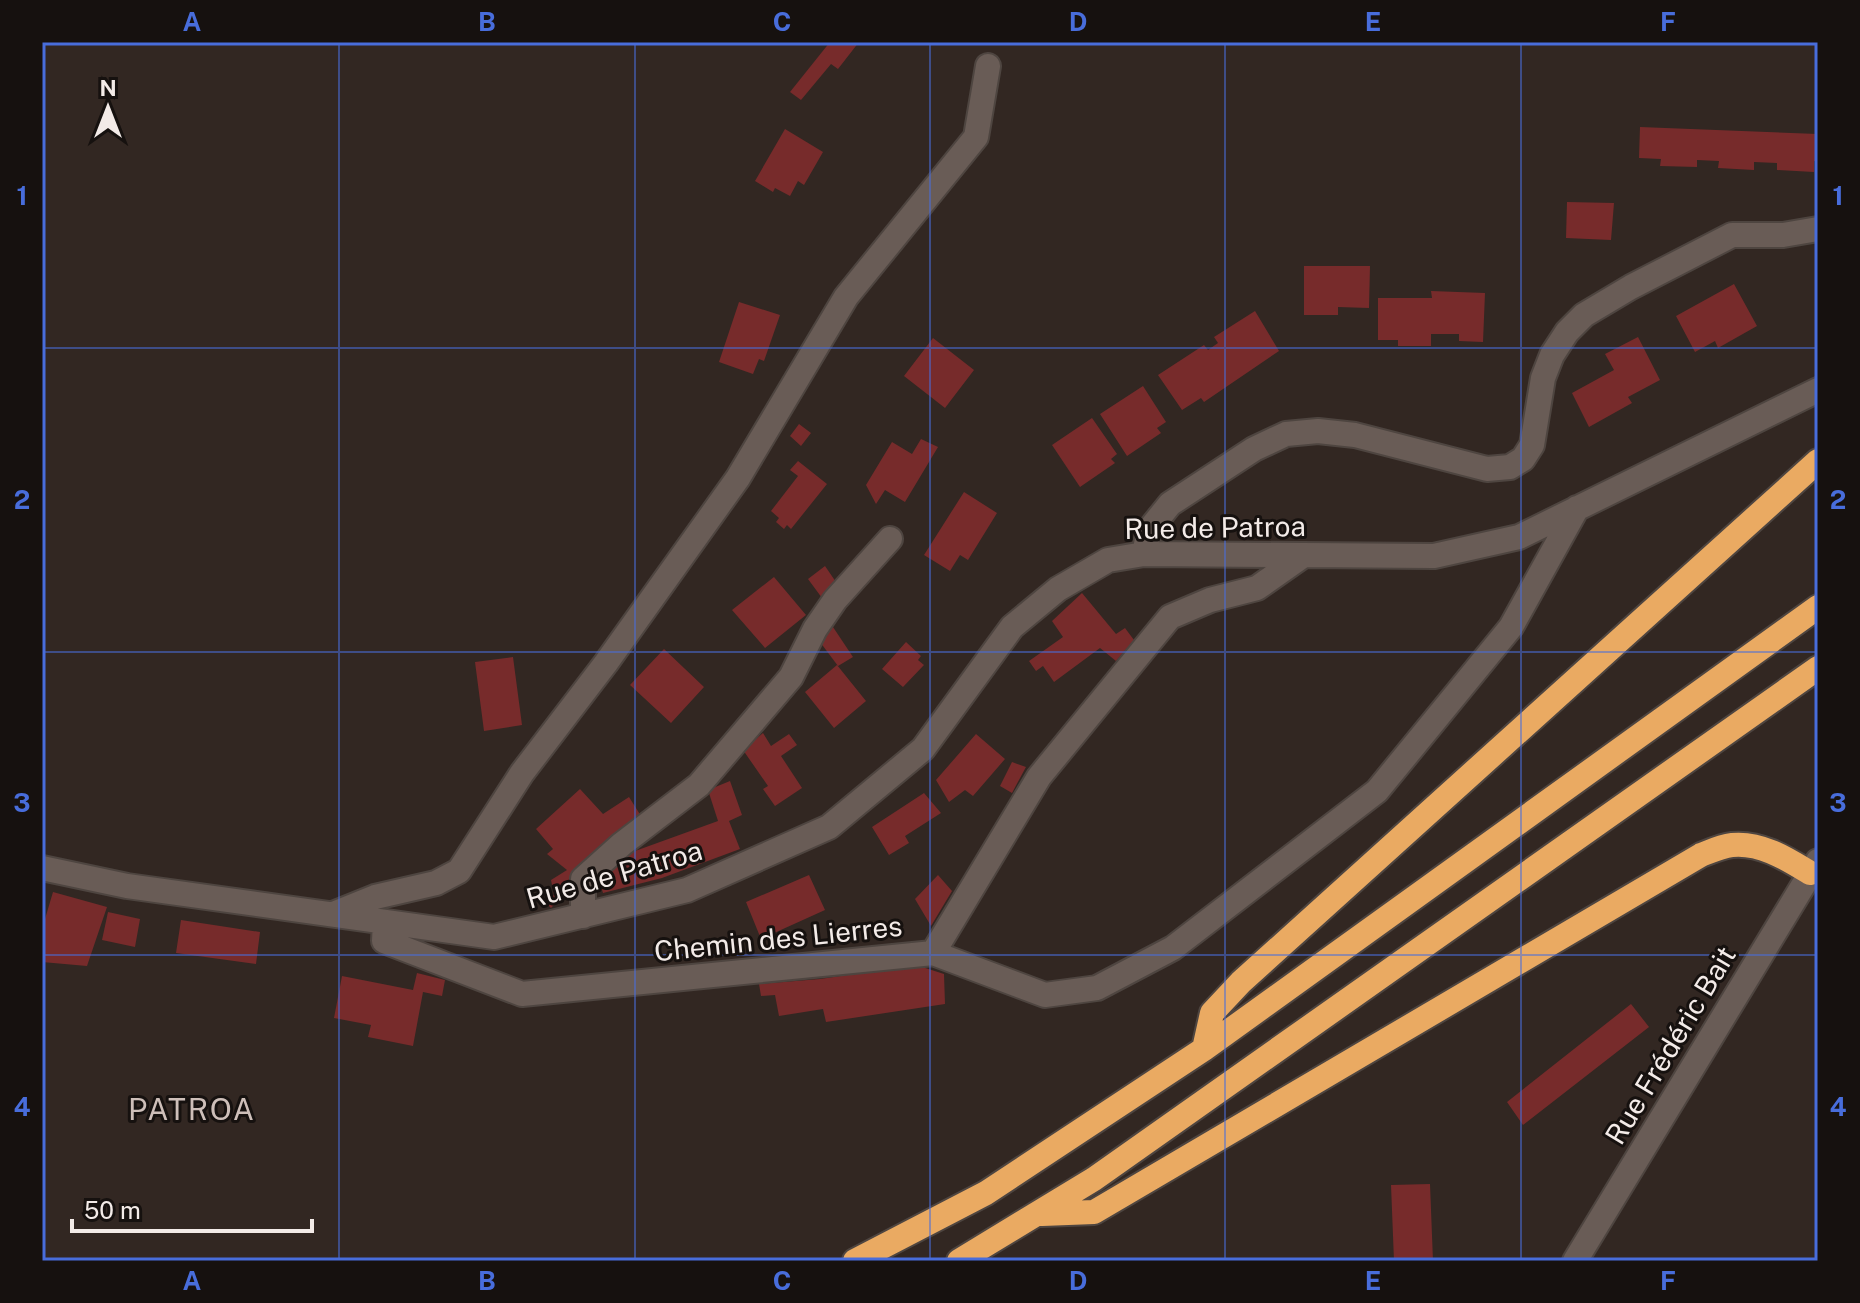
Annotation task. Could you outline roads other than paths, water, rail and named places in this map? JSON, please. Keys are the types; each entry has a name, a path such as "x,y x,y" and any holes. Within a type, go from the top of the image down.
{"highway":[{"path":"1204,1049 1212,1013 1241,982 1818,461"},
{"path":"855,1261 986,1193 1204,1049 1818,607"},
{"path":"959,1261 1107,1170 1818,668"},
{"path":"1040,1214 1094,1212 1701,855 1731,845 1755,847 1814,867"}],"street":[{"path":"333,914 375,897 436,883 459,871 522,773 606,663 738,478 846,297 976,137 988,66"},
{"path":"1144,554 1149,530 1170,504 1254,449 1286,434 1318,431 1355,435 1487,469 1510,467 1523,459 1532,445 1543,378 1552,355 1567,332 1584,315 1732,235 1783,235 1818,229"},
{"name":"Rue de Patroa","path":"42,868 127,886 494,937 687,890 829,827 923,749 1012,627 1058,589 1108,560 1144,554 1434,556 1519,537 1818,390"},
{"path":"933,953 1045,995 1097,988 1173,948 1377,791 1511,627 1577,508"},
{"path":"583,916 583,879 622,844 699,785 791,677 822,619 890,539"},
{"name":"Chemin des Lierres","path":"385,922 384,941 522,994 933,953 1039,777 1170,617 1210,600 1257,588 1304,555"},
{"name":"Rue Frédéric Bait","path":"1575,1261 1814,867"}],"district":[{"name":"PATROA","path":"192,1109"}]}
